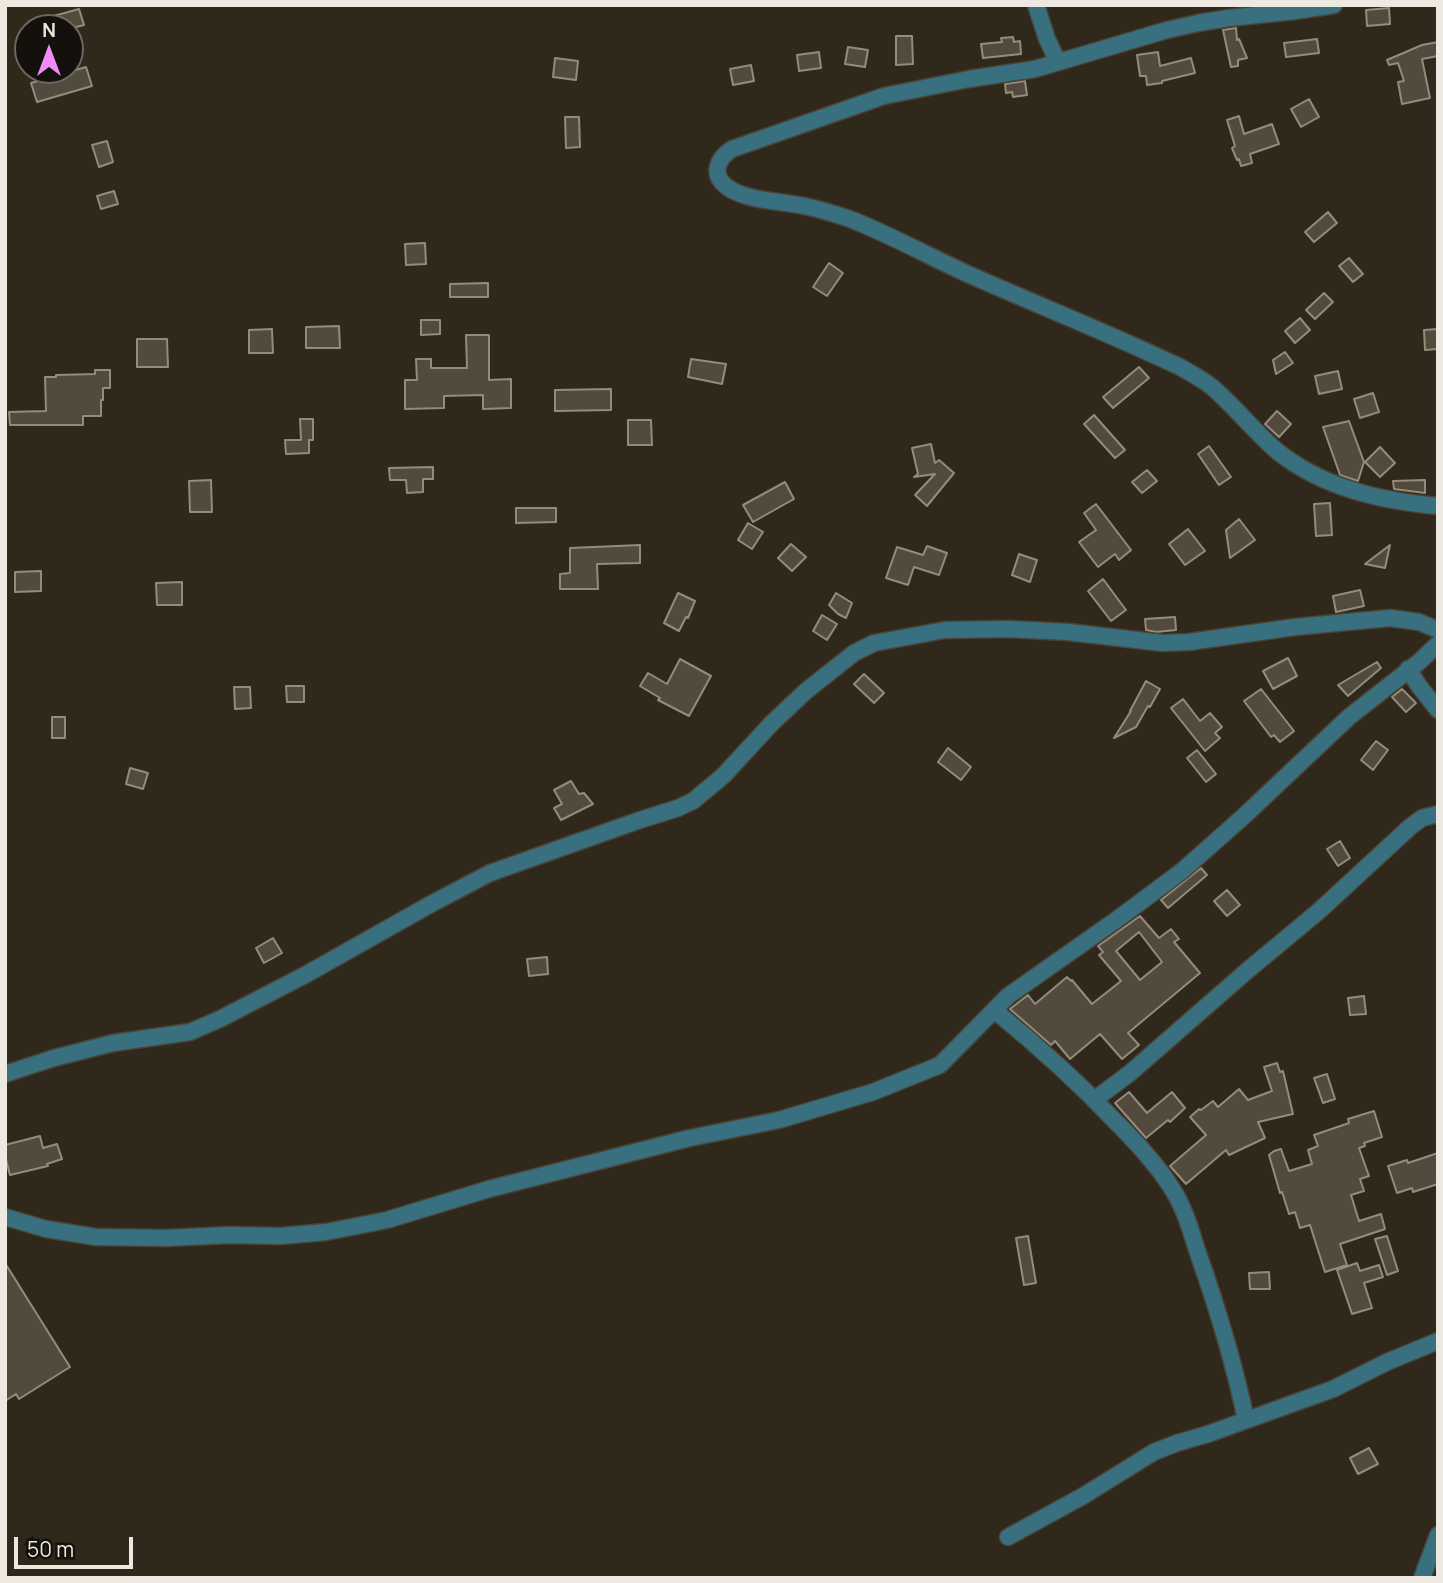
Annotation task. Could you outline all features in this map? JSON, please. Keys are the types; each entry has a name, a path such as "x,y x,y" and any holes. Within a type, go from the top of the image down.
{"street":[{"path":"1036,5 1058,62"},
{"path":"1334,5 1295,11 1255,10 1167,30 1035,69 969,79 867,100 732,149 719,160 718,175 726,187 746,195 808,206 862,224 958,270 1180,367 1209,385 1275,449 1307,472 1383,499 1438,506"},
{"path":"5,1074 54,1058 113,1044 190,1031 220,1019 305,975 490,873 693,801 723,776 806,691 854,653 874,643 945,629 1068,632 1163,643 1189,642 1316,624 1390,618 1419,622 1438,630"},
{"path":"5,1217 46,1229 96,1237 280,1236 326,1232 387,1220 489,1189 690,1138 779,1120 873,1093 940,1065 1008,996 1182,871 1349,717 1438,644"},
{"path":"1408,669 1438,710"},
{"path":"1094,1100 1320,911 1410,827 1422,818 1438,814"},
{"path":"994,1010 1044,1051 1137,1144 1162,1173 1181,1203 1224,1330 1246,1420"},
{"path":"1008,1537 1083,1496 1154,1452 1333,1389 1387,1362 1438,1341"},
{"path":"1422,1578 1438,1535"}],"building":[{"path":"1389,8 1390,24 1367,26 1366,10"},
{"path":"79,9 81,14 61,14"},
{"path":"1236,28 1237,40 1239,39 1247,58 1238,60 1238,66 1231,67 1223,30"},
{"path":"896,36 912,36 913,64 896,65"},
{"path":"1013,37 1014,42 1020,41 1021,54 983,58 981,44 1002,42 1001,38"},
{"path":"1317,39 1319,53 1286,57 1284,43"},
{"path":"1438,42 1438,56 1422,59 1430,98 1402,104 1398,82 1404,81 1398,63 1389,65 1387,60 1422,45"},
{"path":"848,47 868,50 865,67 845,64"},
{"path":"819,52 821,68 799,71 797,55"},
{"path":"1158,52 1160,66 1191,58 1195,73 1147,85 1146,76 1140,76 1137,55"},
{"path":"555,58 578,61 576,80 553,77"},
{"path":"751,65 754,81 733,85 730,69"},
{"path":"84,68 92,86 37,102 31,84 84,84"},
{"path":"1025,81 1027,95 1013,97 1012,92 1006,93 1005,84"},
{"path":"1309,99 1319,117 1301,127 1291,109"},
{"path":"1239,116 1244,134 1272,124 1279,144 1250,154 1252,163 1241,166 1232,148 1235,146 1227,120"},
{"path":"565,117 579,117 580,147 566,148"},
{"path":"107,141 113,162 99,167 92,145"},
{"path":"114,191 118,204 101,209 97,196"},
{"path":"1328,212 1337,223 1314,242 1305,232"},
{"path":"425,243 426,264 406,265 405,244"},
{"path":"1349,258 1363,274 1353,282 1339,266"},
{"path":"829,263 843,273 827,296 813,287"},
{"path":"488,283 488,297 450,297 450,284"},
{"path":"1324,293 1333,302 1315,319 1306,310"},
{"path":"1300,318 1310,330 1295,343 1285,331"},
{"path":"421,320 440,320 440,334 421,335"},
{"path":"339,326 340,348 306,348 306,327"},
{"path":"272,329 273,353 249,353 249,330"},
{"path":"1438,329 1438,349 1425,350 1424,330"},
{"path":"466,335 489,335 489,380 511,379 511,408 483,409 483,395 444,396 444,408 405,409 405,380 417,380 416,359 431,359 431,368 467,368"},
{"path":"137,339 167,339 168,367 137,367"},
{"path":"1285,352 1293,363 1276,374 1273,360"},
{"path":"691,359 726,364 722,384 688,377"},
{"path":"1139,367 1149,378 1113,408 1103,397"},
{"path":"95,370 110,370 110,388 103,388 101,416 83,416 83,425 10,425 9,412 46,411 45,377 95,374"},
{"path":"1338,371 1342,389 1319,394 1315,376"},
{"path":"611,389 611,410 555,411 555,390"},
{"path":"1373,393 1379,412 1360,418 1354,399"},
{"path":"1277,411 1291,424 1279,437 1265,424"},
{"path":"1094,415 1125,450 1115,458 1084,424"},
{"path":"300,419 313,419 313,440 309,440 309,453 286,454 285,440 301,440"},
{"path":"628,420 651,420 652,445 628,445"},
{"path":"1349,421 1364,462 1358,481 1340,475 1323,427"},
{"path":"931,444 935,463 939,460 954,473 927,506 915,495 935,474 914,477 918,474 912,448"},
{"path":"1209,446 1231,477 1219,485 1198,454"},
{"path":"1380,447 1395,463 1380,477 1365,462"},
{"path":"433,467 433,479 423,479 423,492 407,493 406,480 390,480 389,468"},
{"path":"1147,470 1157,481 1142,493 1132,482"},
{"path":"211,480 212,512 190,512 189,481"},
{"path":"1425,480 1425,493 1394,489 1393,481"},
{"path":"785,482 794,499 753,522 743,505"},
{"path":"1330,503 1332,535 1316,536 1314,504"},
{"path":"1096,504 1131,550 1119,560 1115,554 1098,567 1079,542 1096,530 1084,513"},
{"path":"516,508 556,508 556,522 516,523"},
{"path":"1239,519 1255,540 1230,558 1226,530"},
{"path":"748,523 763,532 752,549 738,540"},
{"path":"1188,529 1205,551 1185,565 1169,544"},
{"path":"791,544 806,557 792,571 778,558"},
{"path":"640,545 640,563 597,564 598,589 560,589 560,574 570,573 570,548"},
{"path":"1390,545 1385,568 1365,564"},
{"path":"927,546 947,553 939,575 914,567 908,585 886,578 897,547 923,555"},
{"path":"1019,554 1037,560 1030,582 1012,575"},
{"path":"41,571 41,591 15,592 15,572"},
{"path":"1103,579 1126,610 1111,621 1088,591"},
{"path":"182,582 182,605 157,605 156,583"},
{"path":"1360,590 1364,606 1336,612 1333,596"},
{"path":"678,593 695,601 679,631 664,623"},
{"path":"836,593 852,603 846,618 829,605"},
{"path":"822,615 837,624 827,640 813,631"},
{"path":"1175,617 1176,630 1146,630 1145,619"},
{"path":"1288,658 1297,676 1273,689 1263,671"},
{"path":"680,659 711,676 689,716 658,700 660,698 640,686 648,673 667,684"},
{"path":"1377,662 1381,668 1348,696 1338,685"},
{"path":"864,674 884,693 874,703 854,684"},
{"path":"1146,681 1160,689 1150,707 1148,706 1136,727 1114,738 1131,711"},
{"path":"286,686 304,686 304,702 287,702"},
{"path":"234,687 250,687 251,708 235,709"},
{"path":"1261,689 1294,731 1280,742 1274,735 1271,737 1244,701"},
{"path":"1402,689 1416,703 1406,712 1392,697"},
{"path":"1183,699 1200,721 1210,713 1222,727 1215,733 1220,738 1205,751 1171,708"},
{"path":"52,717 65,717 65,738 52,738"},
{"path":"1376,741 1388,750 1373,770 1361,760"},
{"path":"948,748 971,767 961,780 938,762"},
{"path":"1197,750 1216,774 1206,782 1187,758"},
{"path":"130,768 148,773 143,789 126,784"},
{"path":"571,781 579,794 584,793 593,804 561,820 554,808 562,804 554,790"},
{"path":"1340,841 1350,858 1338,866 1327,849"},
{"path":"1201,868 1207,875 1168,908 1161,900"},
{"path":"1227,890 1240,905 1227,916 1214,901"},
{"path":"1140,916 1159,938 1171,929 1179,939 1174,942 1200,973 1128,1033 1139,1045 1122,1059 1100,1034 1070,1059 1055,1041 1051,1045 1010,1009 1028,995 1035,1004 1067,977 1092,1004 1121,981 1099,955 1103,952 1098,946","holes":["1139,932 1162,962 1140,980 1116,951"]},
{"path":"273,938 282,953 264,963 256,948"},
{"path":"547,957 548,974 529,976 527,959"},
{"path":"1364,996 1366,1014 1350,1015 1348,998"},
{"path":"1277,1063 1280,1072 1283,1071 1293,1114 1258,1122 1265,1138 1229,1155 1226,1150 1186,1184 1170,1166 1206,1135 1190,1117 1213,1101 1218,1107 1239,1089 1248,1100 1272,1091 1264,1067"},
{"path":"1327,1074 1335,1099 1323,1103 1314,1078"},
{"path":"1129,1092 1147,1113 1172,1092 1185,1108 1146,1138 1115,1103"},
{"path":"1374,1111 1382,1137 1364,1143 1365,1146 1359,1148 1369,1176 1360,1179 1364,1191 1351,1195 1359,1221 1381,1214 1385,1229 1340,1244 1347,1265 1325,1272 1310,1225 1300,1228 1295,1212 1289,1214 1269,1155 1281,1149 1289,1171 1312,1164 1308,1150 1318,1146 1314,1135 1349,1123 1348,1119"},
{"path":"40,1136 43,1148 57,1144 62,1159 47,1164 48,1166 10,1175 5,1145"},
{"path":"1438,1153 1438,1184 1413,1192 1412,1188 1397,1193 1388,1166 1407,1160 1408,1163"},
{"path":"1028,1236 1036,1283 1024,1285 1016,1238"},
{"path":"1387,1236 1398,1271 1387,1275 1375,1239"},
{"path":"5,1263 70,1367 19,1399 16,1394 5,1401"},
{"path":"1357,1263 1360,1271 1379,1265 1383,1277 1364,1283 1372,1308 1352,1314 1337,1270"},
{"path":"1269,1272 1270,1289 1250,1289 1249,1273"},
{"path":"1369,1448 1378,1464 1358,1474 1350,1458"}]}
